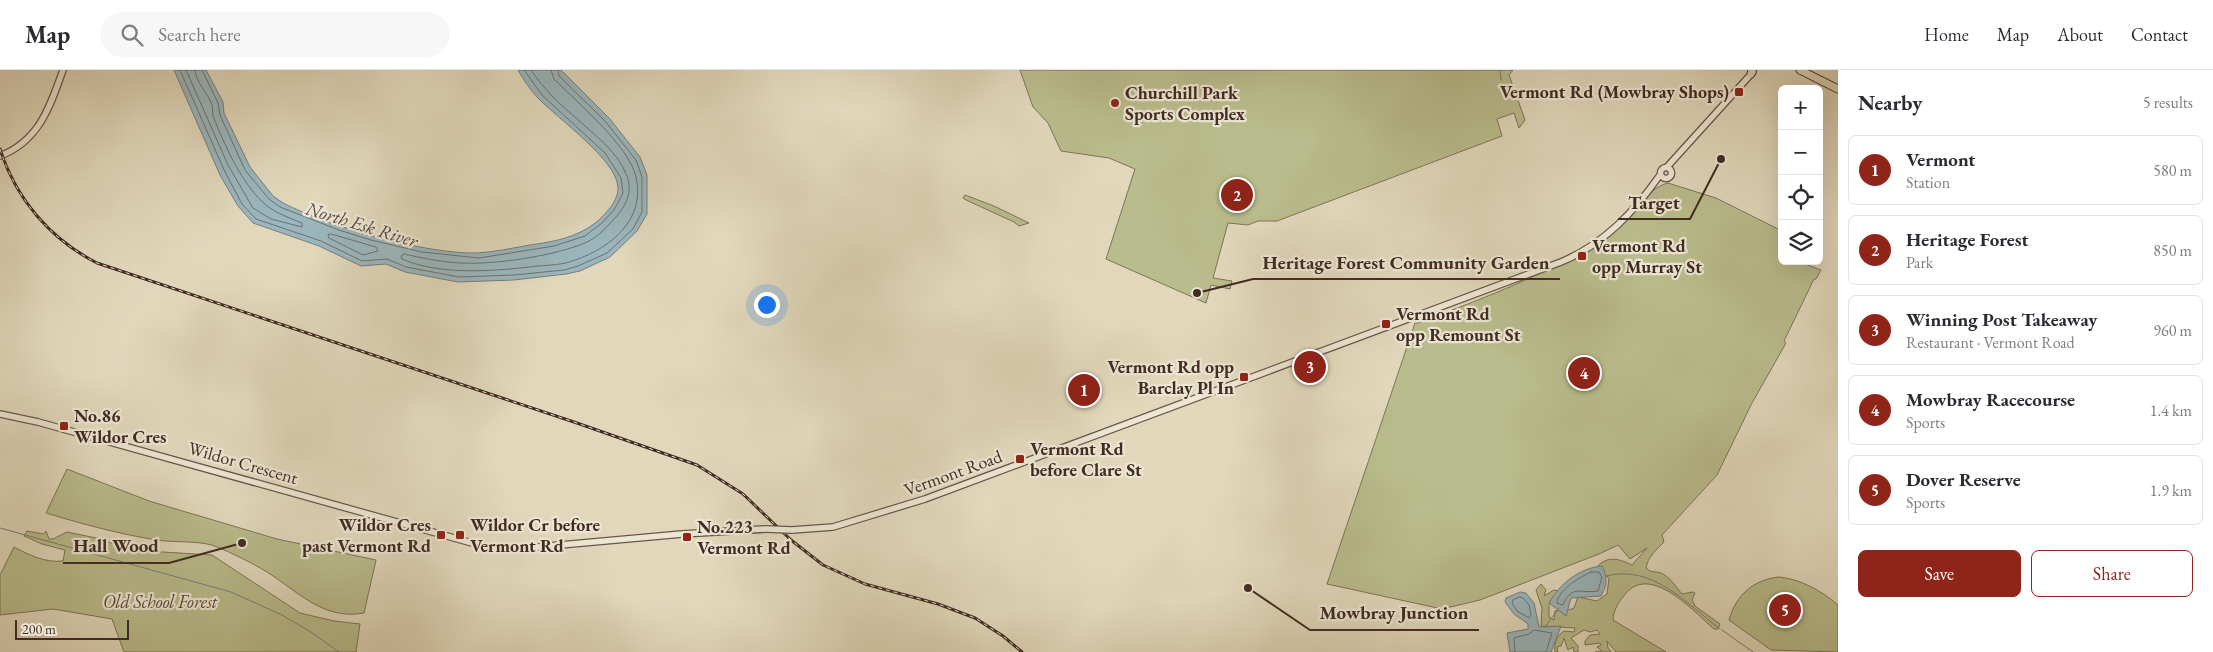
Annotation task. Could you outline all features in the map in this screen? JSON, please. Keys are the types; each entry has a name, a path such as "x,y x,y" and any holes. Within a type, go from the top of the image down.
{"main road":[{"path":"1800,70 1838,89"}],"street":[{"path":"0,156 20,146 37,130 48,109 63,70"},
{"name":"Vermont Road","path":"1662,176 1669,177 1669,170 1677,158 1752,72"},
{"name":"Vermont Road","path":"478,546 516,549 682,534 766,529 792,530 838,526 932,497 1560,262 1597,243 1613,229 1662,176 1662,169 1669,170"},
{"name":"Wildor Crescent","path":"0,414 38,422 436,532 478,546"}],"green space":[{"path":"1020,70 1513,70 1509,75 1525,120 1519,128 1514,113 1497,119 1502,136 1277,221 1258,221 1248,225 1228,223 1213,278 1232,281 1230,289 1211,285 1206,303 1106,259 1135,169 1109,158 1061,151 1048,123 1033,107"},
{"path":"1668,183 1716,198 1778,229 1778,265 1808,265 1821,270 1816,279 1814,279 1784,341 1786,343 1752,403 1717,475 1662,535 1664,542 1647,564 1646,568 1648,570 1664,574 1682,594 1695,593 1692,600 1695,606 1720,624 1718,629 1714,629 1684,602 1672,594 1660,587 1648,584 1636,586 1626,593 1619,602 1613,620 1666,652 1616,652 1607,641 1611,652 1595,652 1602,651 1597,647 1601,645 1600,643 1585,645 1585,641 1590,635 1600,634 1597,630 1590,632 1584,630 1571,638 1578,646 1578,652 1574,652 1573,647 1568,650 1564,638 1561,646 1557,647 1558,652 1555,652 1555,643 1559,635 1564,631 1574,632 1575,628 1541,626 1542,608 1536,590 1541,584 1546,590 1544,596 1554,590 1559,591 1559,595 1549,604 1549,617 1554,620 1555,611 1561,609 1566,611 1574,608 1578,597 1597,601 1607,594 1609,578 1600,573 1597,567 1601,563 1614,559 1632,565 1647,548 1630,559 1618,545 1480,600 1442,609 1327,584 1415,323 1523,281 1573,256 1620,225 1648,195"},
{"path":"965,195 994,206 1029,223 1019,226 966,200 963,198"},
{"path":"67,469 149,501 277,539 376,560 364,613 349,614 322,608 262,569 234,554 211,545 143,538 46,513"},
{"name":"Old School Forest","path":"27,531 43,534 46,531 49,539 67,532 101,539 130,550 212,555 300,613 334,621 360,624 356,652 124,652 112,619 53,609 0,615 0,575 14,547 44,560 63,561 65,550 42,544 24,536"},
{"path":"1779,577 1795,580 1810,586 1838,605 1838,652 1771,650 1729,620 1736,603 1747,590 1761,581"}],"water":[{"path":"174,70 206,70 223,102 224,113 250,167 273,196 283,203 351,230 405,244 431,249 477,253 563,239 579,233 598,221 616,198 618,187 615,176 607,164 585,140 538,98 518,70 561,70 609,118 640,157 647,175 647,214 637,231 610,257 580,271 566,274 514,280 458,282 405,272 386,264 361,266 319,246 253,223 238,206 220,175"},
{"path":"1602,566 1606,581 1601,596 1571,598 1566,616 1549,603 1559,589 1578,573"},
{"path":"1520,592 1526,593 1534,603 1539,627 1561,626 1551,652 1510,652 1507,633 1528,629 1528,624 1514,614 1505,602 1506,598"}],"waterway":[{"path":"1500,70 1501,80"},
{"path":"0,528 231,592 282,615 311,632 339,652"},
{"path":"1606,576 1623,574 1653,581 1668,588 1720,629"},
{"path":"1545,627 1559,608"},
{"path":"1722,630 1753,652"}],"railway":[{"path":"0,149 15,185 37,216 64,242 97,263 574,422 697,465 743,494 791,540 823,565 865,584 938,604 975,618 1003,636 1022,652"}],"place":[{"name":"Vermont Rd (Mowbray Shops)","path":"1739,92"},
{"name":"Churchill Park Sports Complex","path":"1115,103"},
{"name":"Target","path":"1721,159"},
{"name":"Heritage Forest","path":"1237,195"},
{"name":"Vermont Rd opp Murray St","path":"1582,256"},
{"name":"Heritage Forest Community Garden","path":"1197,293"},
{"name":"Vermont Rd opp Remount St","path":"1386,324"},
{"name":"Winning Post Takeaway","path":"1310,367"},
{"name":"Mowbray Racecourse","path":"1584,373"},
{"name":"Vermont Rd opp Barclay Pl In","path":"1244,377"},
{"name":"Vermont","path":"1084,390"},
{"name":"No.86 Wildor Cres","path":"64,426"},
{"name":"Vermont Rd before Clare St","path":"1020,459"},
{"name":"Wildor Cres past Vermont Rd","path":"441,535"},
{"name":"Wildor Cr before Vermont Rd","path":"460,535"},
{"name":"No.223 Vermont Rd","path":"687,537"},
{"name":"Hall Wood","path":"242,543"},
{"name":"Mowbray Junction","path":"1248,588"},
{"name":"Dover Reserve","path":"1785,610"}],"water label":[{"name":"North Esk River","path":"362,224"}]}
